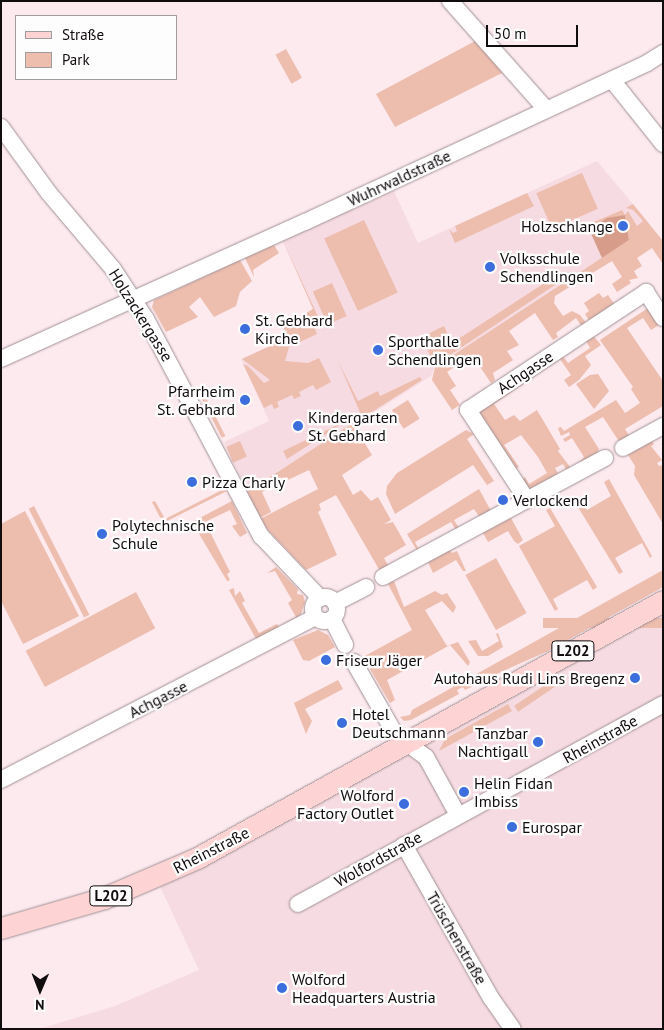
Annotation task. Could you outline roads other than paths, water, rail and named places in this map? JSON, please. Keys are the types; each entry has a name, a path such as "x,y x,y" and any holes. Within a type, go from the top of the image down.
{"main road":[{"name":"Rheinstraße","path":"1,928 64,911 156,878 408,743 663,601"}],"street":[{"path":"450,1 546,109"},
{"name":"Wuhrwaldstraße","path":"1,359 134,300 612,80 663,53"},
{"path":"612,80 663,144"},
{"name":"Holzackergasse","path":"1,127 25,162 113,269 134,300 183,386 252,522 270,546 327,601"},
{"name":"Achgasse","path":"528,500 468,410 646,292 663,318"},
{"path":"623,448 663,426"},
{"path":"384,578 605,458"},
{"path":"332,619 321,621 315,617 314,604 366,587"},
{"path":"327,601 337,610 332,619"},
{"name":"Achgasse","path":"1,780 315,617"},
{"path":"332,619 345,645"},
{"path":"355,664 395,734 426,757 458,816"},
{"name":"Rheinstraße","path":"458,816 663,704"},
{"name":"Wolfordstraße","path":"298,904 458,816"},
{"name":"Trüschenstraße","path":"404,845 491,998 513,1029"}],"place":[{"name":"Holzschlange","path":"623,226"},
{"name":"Volksschule Schendlingen","path":"490,267"},
{"name":"St. Gebhard Kirche","path":"245,329"},
{"name":"Sporthalle Schendlingen","path":"378,350"},
{"name":"Pfarrheim St. Gebhard","path":"245,400"},
{"name":"Kindergarten St. Gebhard","path":"298,426"},
{"name":"Pizza Charly","path":"192,482"},
{"name":"Verlockend","path":"503,500"},
{"name":"Polytechnische Schule","path":"102,534"},
{"name":"Friseur Jäger","path":"326,660"},
{"name":"Autohaus Rudi Lins Bregenz","path":"635,678"},
{"name":"Hotel Deutschmann","path":"342,723"},
{"name":"Tanzbar Nachtigall","path":"538,742"},
{"name":"Helin Fidan Imbiss","path":"464,792"},
{"name":"Wolford Factory Outlet","path":"404,804"},
{"name":"Eurospar","path":"512,827"},
{"name":"Wolford Headquarters Austria","path":"282,988"}]}
